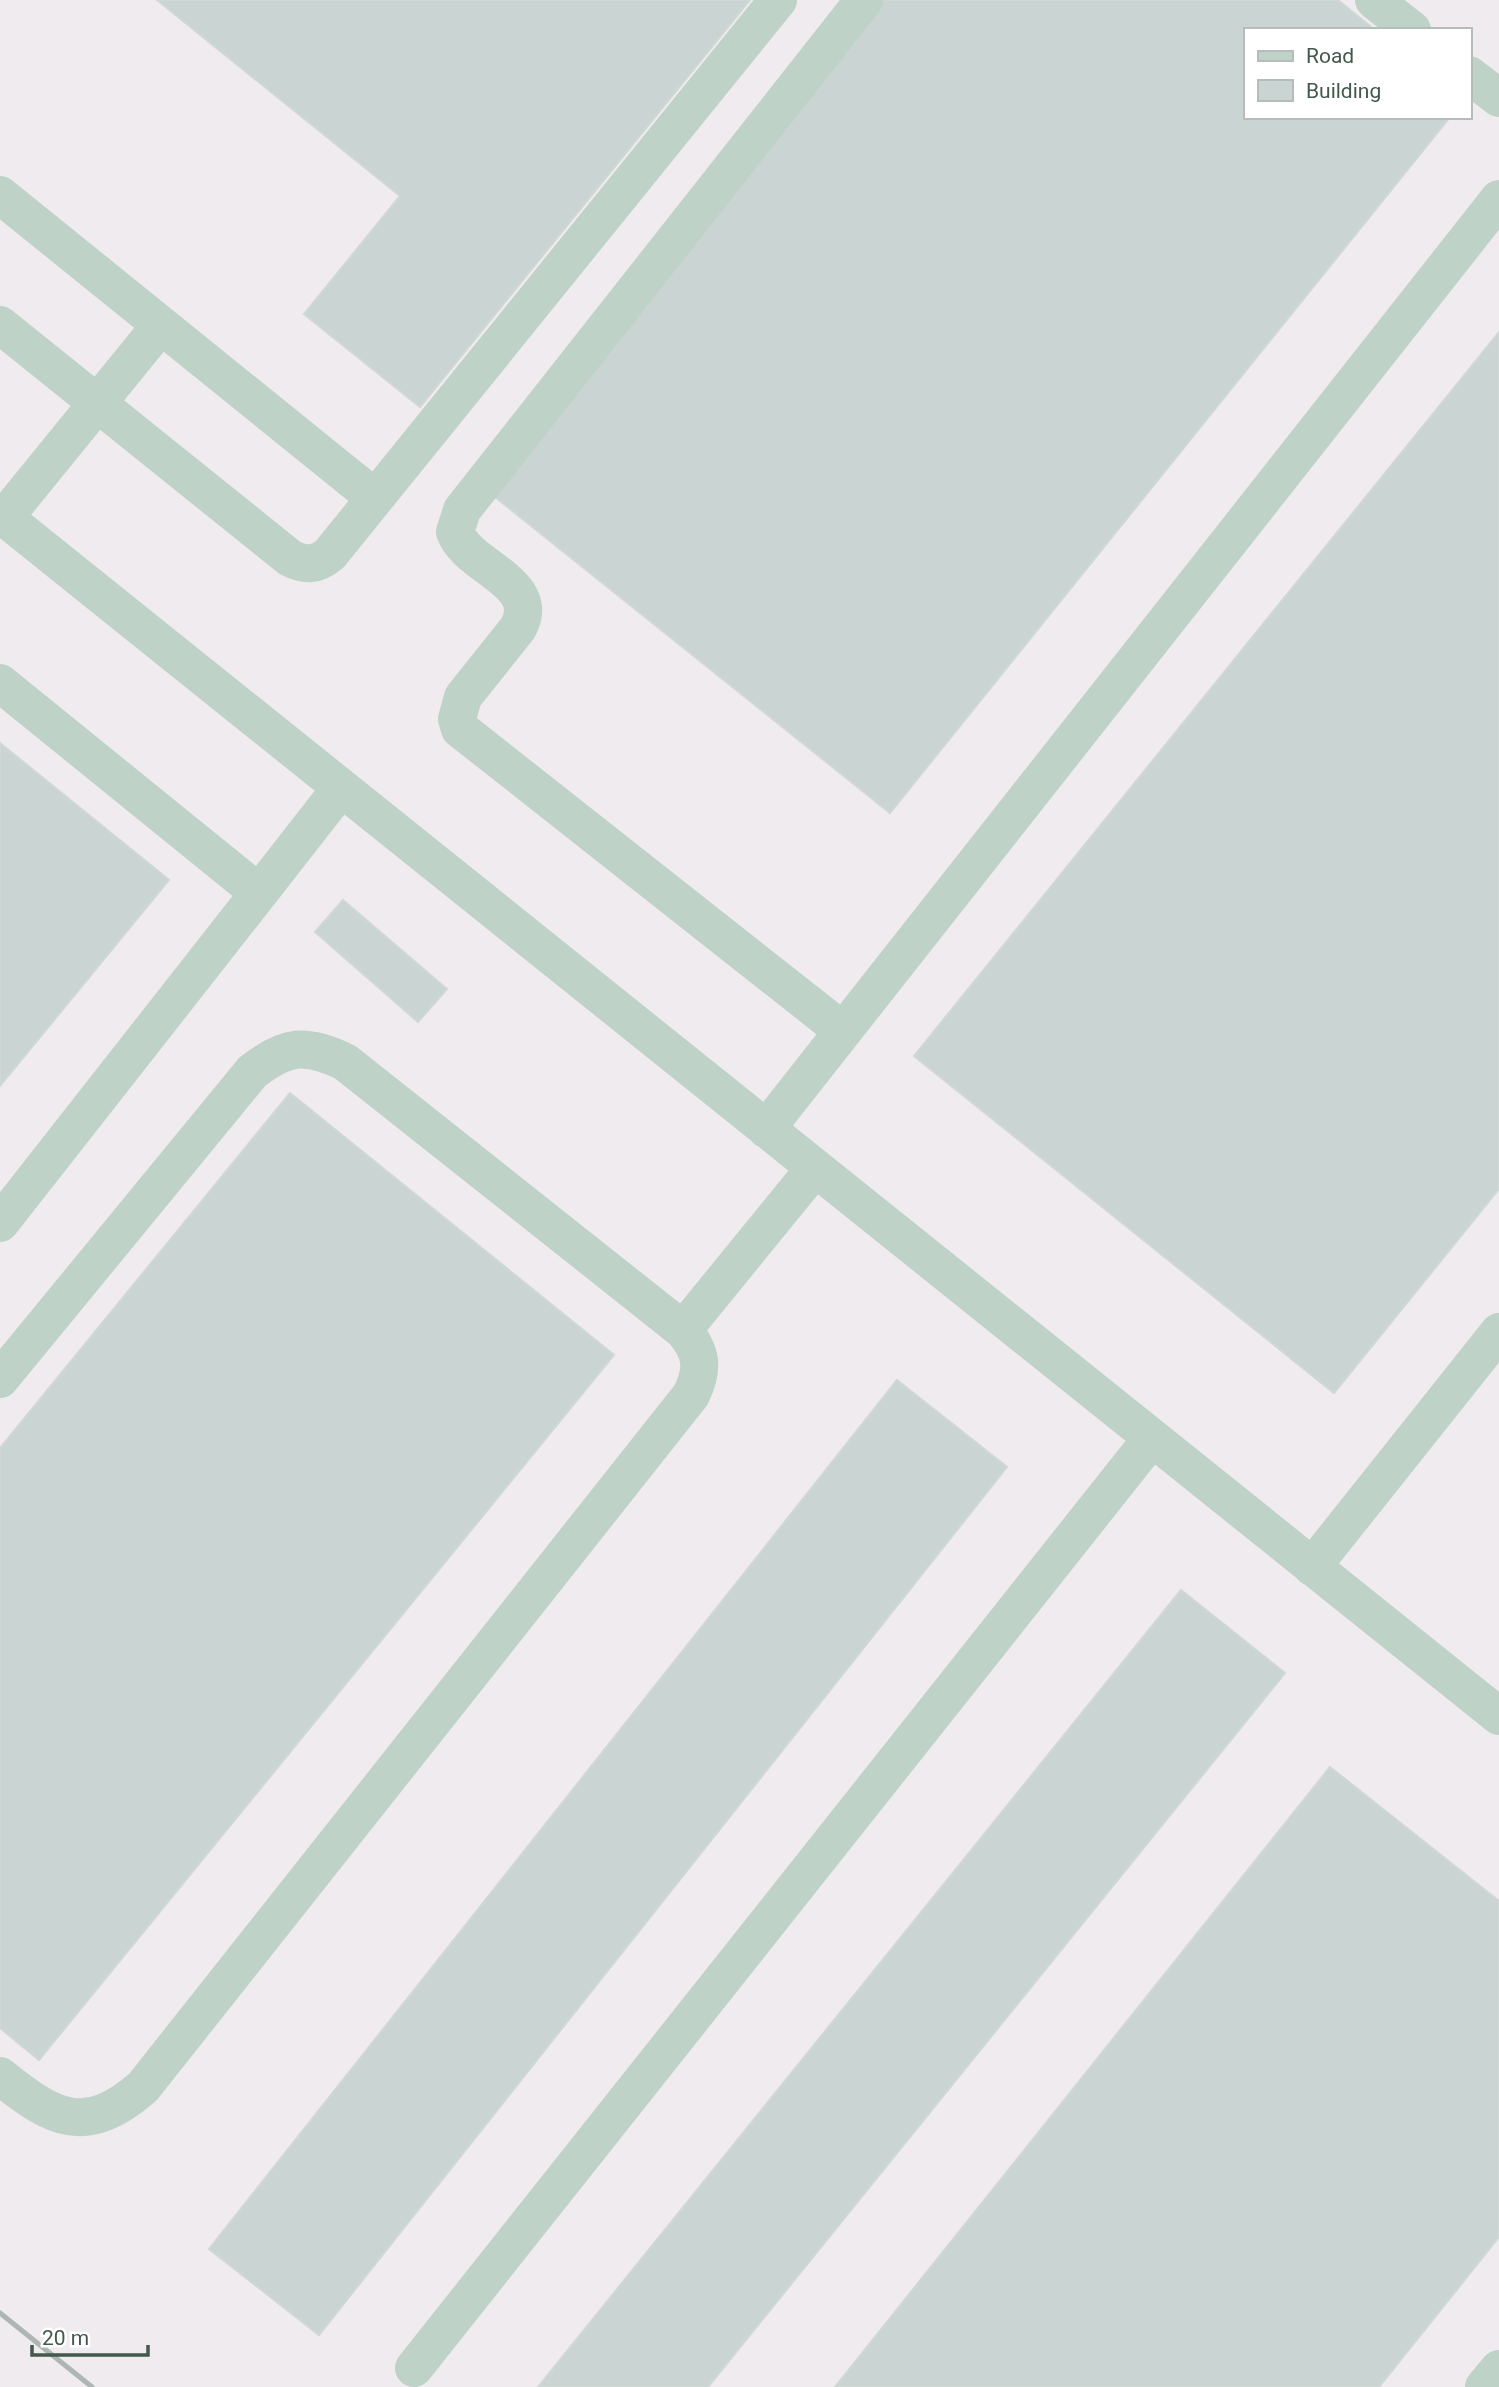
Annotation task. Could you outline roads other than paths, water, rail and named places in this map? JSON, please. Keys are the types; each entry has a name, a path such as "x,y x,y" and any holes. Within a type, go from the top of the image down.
{"street":[{"path":"0,326 299,563 311,564 330,554 778,0"},
{"path":"843,1031 460,729 457,719 463,697 518,628 524,606 513,587 466,550 456,531 462,510 864,0"},
{"path":"1374,0 1409,28"},
{"path":"1471,77 1499,98"},
{"path":"0,195 375,498"},
{"path":"766,1129 1499,199"},
{"path":"161,325 2,516 1499,1716"},
{"path":"0,682 259,893"},
{"path":"0,1223 341,788"},
{"path":"0,1379 252,1072 272,1056 297,1048 322,1051 345,1062 683,1330 695,1344 701,1361 699,1378 691,1395 143,2087 120,2108 90,2117 59,2115 32,2102 0,2076"},
{"path":"683,1330 815,1168"},
{"path":"1312,1567 1499,1332"},
{"path":"414,2368 1152,1438"},
{"path":"1484,2387 1499,2369"}],"railway":[{"path":"0,2313 92,2387"}]}
